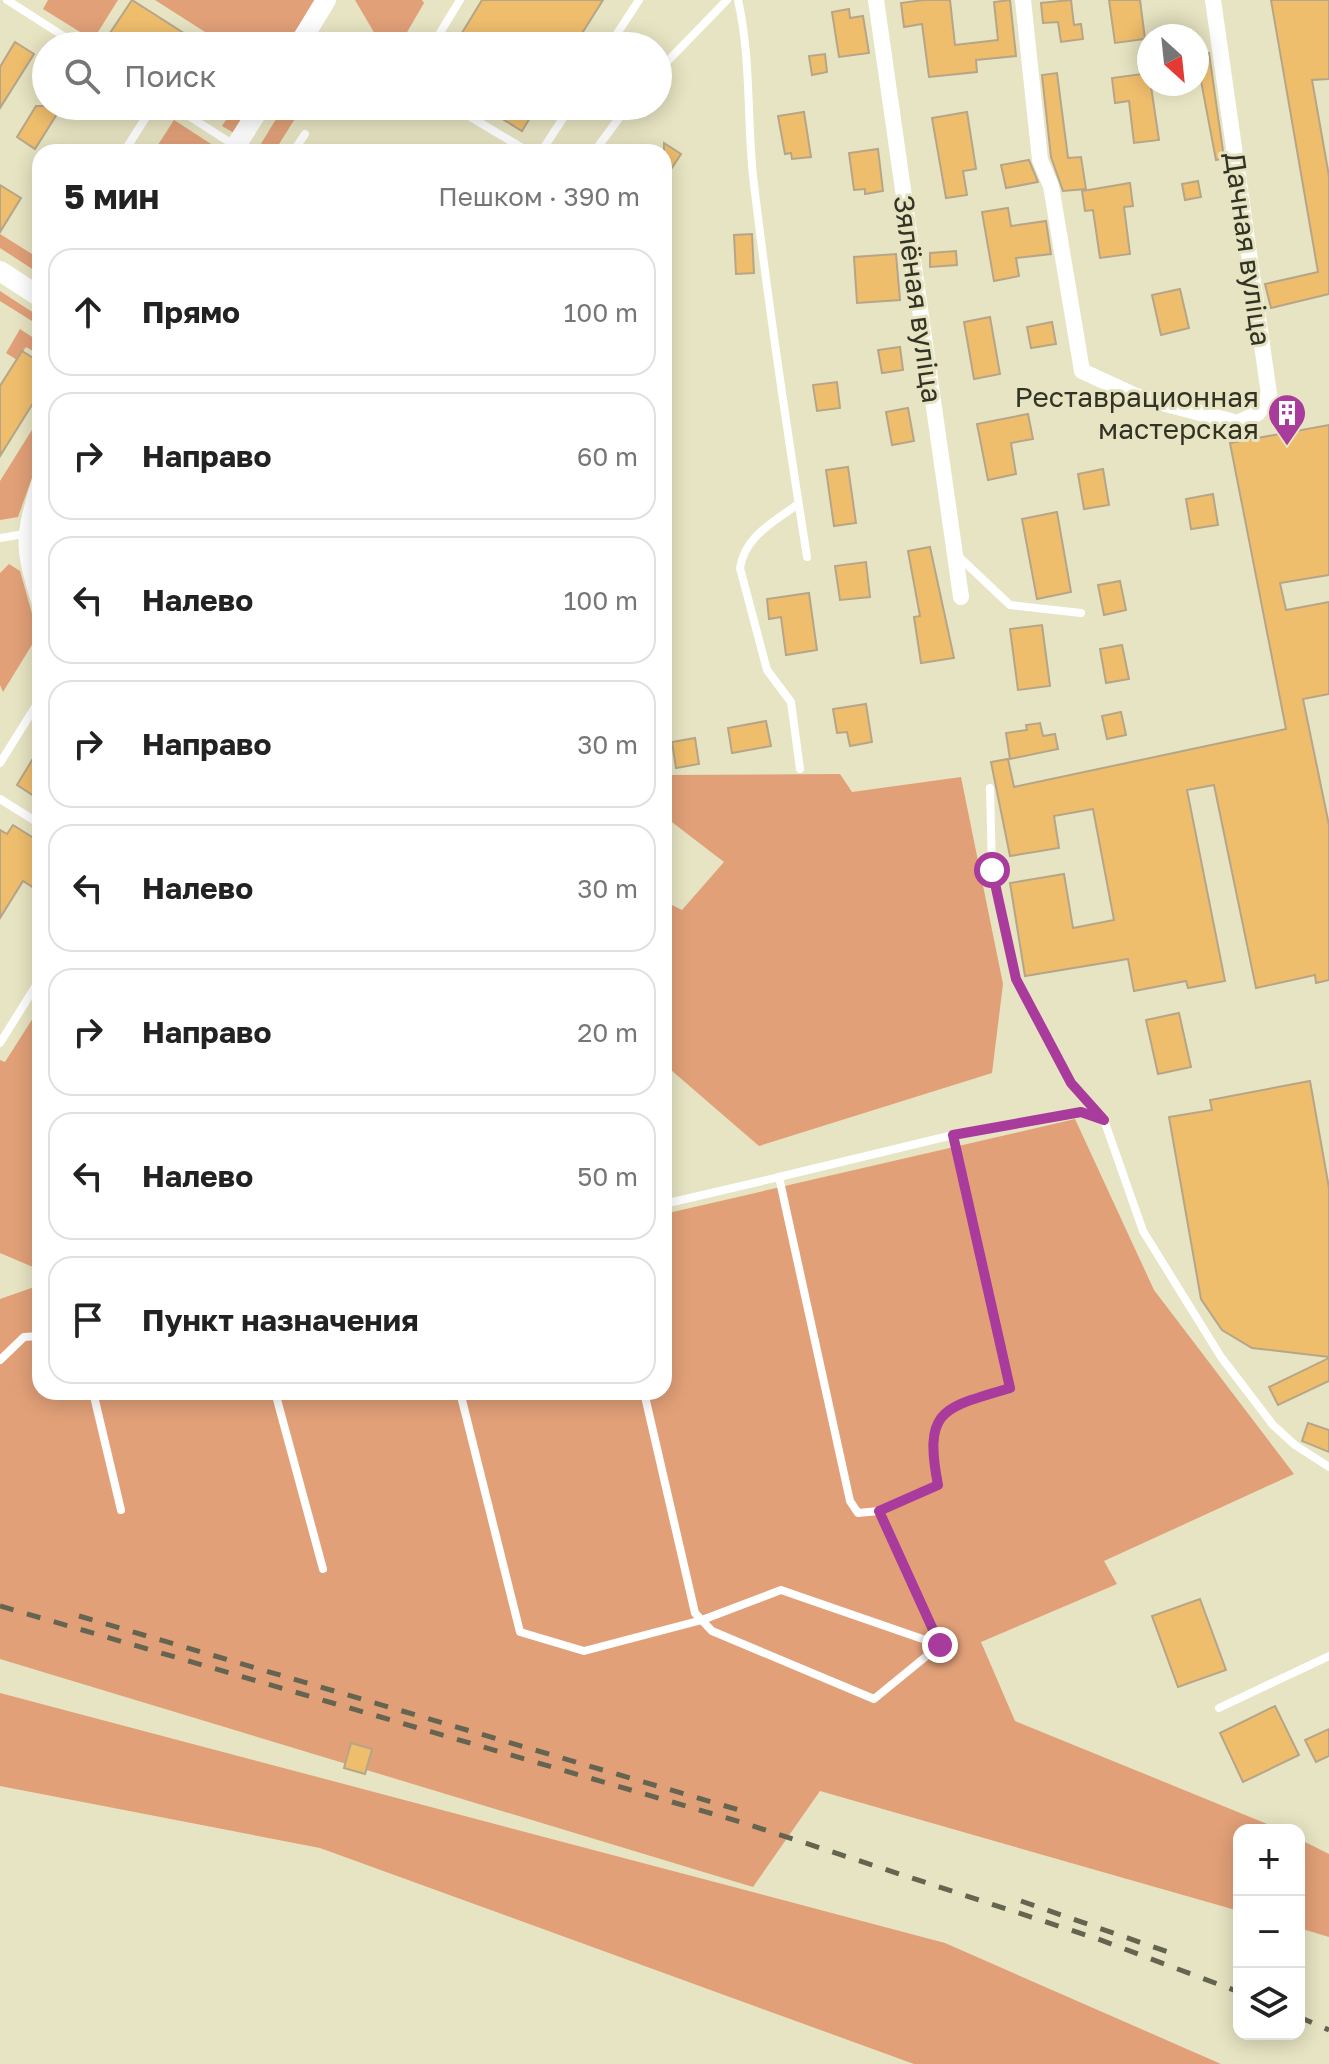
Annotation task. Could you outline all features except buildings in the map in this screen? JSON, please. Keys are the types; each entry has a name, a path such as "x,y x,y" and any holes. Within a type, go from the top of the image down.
{"street":[{"path":"307,32 326,0"},
{"name":"Зялёная вуліца","path":"876,0 961,597"},
{"name":"Дачная вуліца","path":"1023,0 1040,160 1051,186 1082,371 1136,396 1238,423 1258,413 1269,394 1213,0"},
{"path":"241,144 254,120"},
{"path":"0,271 32,290"},
{"path":"32,507 24,534 26,560 32,579"}],"lane":[{"path":"7,0 57,32"},
{"path":"441,32 460,0"},
{"path":"618,32 639,0"},
{"path":"672,57 727,0"},
{"path":"738,0 744,27 750,146 768,303 807,557"},
{"path":"129,144 144,120"},
{"path":"194,120 229,144"},
{"path":"475,120 516,144"},
{"path":"546,144 562,120"},
{"path":"600,144 618,120"},
{"path":"298,144 305,134"},
{"path":"798,504 752,538 742,552 740,568 767,670 791,702 800,769"},
{"path":"0,538 24,534"},
{"path":"955,554 1010,605 1081,613"},
{"path":"0,763 32,712"},
{"path":"990,788 992,870 1016,979 1071,1083 1104,1120 1143,1231 1221,1357 1273,1425 1295,1445 1329,1467"},
{"path":"0,799 32,819"},
{"path":"0,1043 32,992"},
{"path":"672,1202 953,1135 1081,1112 1104,1120"},
{"path":"779,1177 850,1501 858,1513 879,1511 938,1485 931,1450 935,1425 945,1410 1010,1388 953,1135"},
{"path":"0,1360 24,1337 32,1336"},
{"path":"95,1400 121,1510"},
{"path":"277,1400 323,1569"},
{"path":"462,1400 520,1632 584,1651 702,1620 781,1590 940,1645"},
{"path":"646,1400 695,1613 712,1631 874,1699 940,1645"},
{"path":"879,1511 940,1645"},
{"path":"1219,1708 1329,1656"}],"shaded area":[{"path":"48,0 118,0 98,32 80,32 43,9"},
{"path":"155,0 315,0 295,32 205,32"},
{"path":"355,0 422,0 424,3 407,32 374,32"},
{"path":"174,120 211,144 159,144"},
{"path":"226,120 242,120 234,133 222,126"},
{"path":"275,120 294,120 279,144 261,144"},
{"path":"0,234 32,254 32,269 0,248"},
{"path":"0,291 32,312 32,321 0,301"},
{"path":"20,329 32,337 32,350 26,347 17,360 6,353"},
{"path":"32,430 32,478 18,517 0,520 0,481"},
{"path":"9,564 20,571 32,614 32,645 3,692 0,685 0,573"},
{"path":"840,774 852,792 961,777 1003,984 992,1073 759,1146 672,1071 672,905 682,910 724,862 672,822 672,775"},
{"path":"32,1020 32,1267 0,1253 0,1060 5,1062"},
{"path":"1075,1119 1154,1290 1294,1474 1104,1561 1117,1584 981,1642 1015,1721 1267,1824 1233,1824 1233,1909 820,1791 753,1887 0,1659 0,1299 32,1288 32,1400 672,1400 672,1212"},
{"path":"0,1693 945,1943 1221,2064 914,2064 320,1848 0,1786"},
{"path":"1305,1842 1329,1854 1329,1937 1305,1930"}],"railway":[{"path":"0,1606 744,1823 1098,1939 1233,1990"},
{"path":"79,1616 739,1810"},
{"path":"1021,1901 1168,1952"},
{"path":"1305,2020 1329,2030"}],"place":[{"name":"Реставрационная мастерская","path":"1287,447"}],"route":[{"path":"940,1645 879,1511 938,1485 931,1450 935,1425 945,1410 1010,1388 953,1135 1081,1112 1104,1120 1071,1083 1016,979 992,870"}]}
